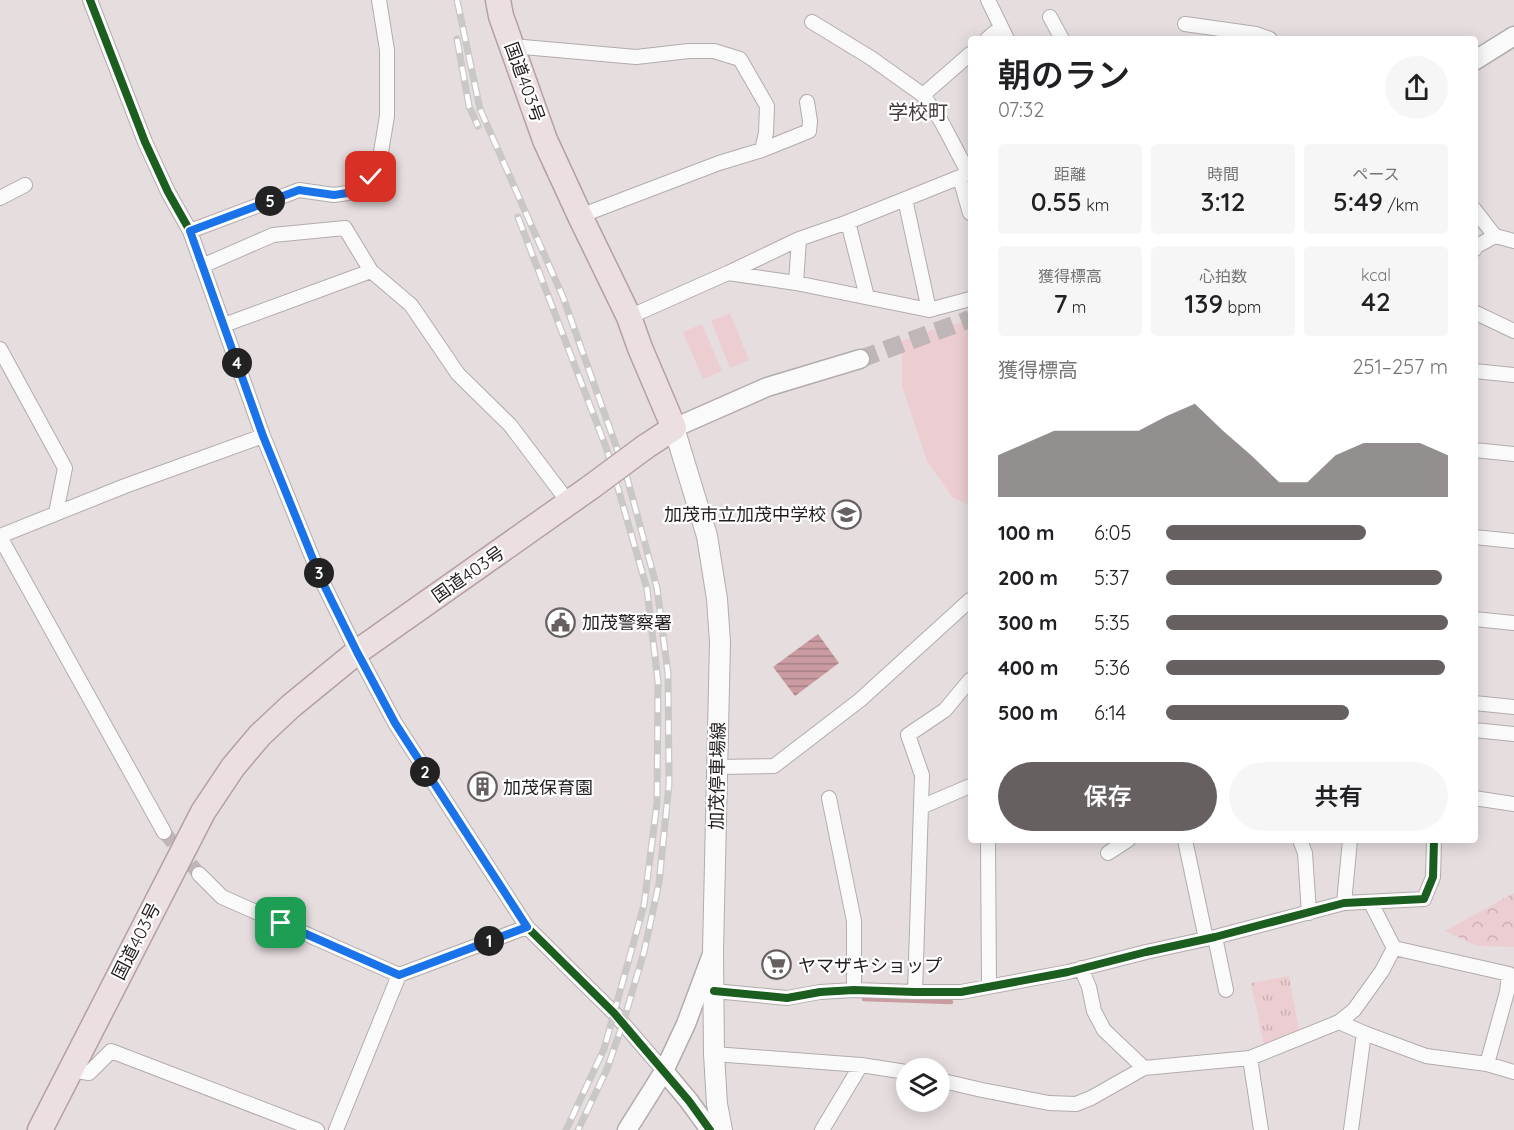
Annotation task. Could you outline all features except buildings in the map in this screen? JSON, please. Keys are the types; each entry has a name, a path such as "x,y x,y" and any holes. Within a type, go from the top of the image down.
{"highway":[{"name":"国道403号","path":"40,1130 203,812 232,767 260,735 291,706 357,652 674,428 628,317 545,140 501,16 498,0"}],"main road":[{"name":"加茂停車場線","path":"674,428 707,536 717,599 720,642 713,951 714,1054 717,1104 722,1130"}],"street":[{"path":"90,0 145,142 168,192 190,231 263,436 321,579 395,723 527,927 614,1013 664,1071 710,1130"},
{"path":"190,231 299,190 334,195 361,191 380,158 387,116 387,50 379,0"},
{"path":"988,0 1004,33"},
{"path":"1050,17 1060,36"},
{"path":"812,22 871,58 923,95 941,121 966,175 968,194"},
{"path":"1185,24 1262,36"},
{"path":"1478,58 1514,36"},
{"path":"512,46 636,57 688,51 714,51 740,59 768,106 762,150"},
{"path":"923,95 968,56"},
{"path":"580,216 809,131 807,102"},
{"path":"628,317 799,239 966,175"},
{"path":"0,198 25,185"},
{"path":"905,199 929,310"},
{"path":"1478,214 1494,236 1514,241"},
{"path":"848,222 867,297"},
{"path":"202,266 273,235 345,228 371,271 411,305 458,374 510,425 570,503"},
{"path":"1478,245 1494,236"},
{"path":"796,283 799,239"},
{"path":"224,325 371,271"},
{"path":"728,273 796,283 929,310 968,299"},
{"path":"1478,314 1514,331"},
{"path":"0,349 64,468 56,513"},
{"path":"674,428 767,387 860,359"},
{"path":"1478,371 1514,375"},
{"path":"164,832 0,537 125,486 263,436"},
{"path":"1478,450 1514,454"},
{"path":"1478,537 1514,541"},
{"path":"717,767 774,766 860,700 968,602"},
{"path":"1478,619 1514,623"},
{"path":"915,992 922,775 908,735 945,710 968,682"},
{"path":"1478,703 1514,707"},
{"path":"1478,730 1514,734"},
{"path":"921,807 968,787"},
{"path":"829,798 854,921 854,990"},
{"path":"1478,799 1514,804"},
{"path":"988,843 989,986"},
{"path":"1108,853 1123,843"},
{"path":"1186,843 1226,990"},
{"path":"1301,843 1305,853 1309,913"},
{"path":"1344,903 1350,843"},
{"path":"714,991 787,998 820,992 854,990 961,992 1068,972 1344,903 1424,899 1433,877 1434,843"},
{"path":"199,874 222,897 399,975 527,927"},
{"path":"1371,903 1394,948"},
{"path":"950,1083 1040,1102 1076,1104 1144,1068 1250,1058 1339,1022 1354,1010 1382,971 1394,948"},
{"path":"1394,948 1509,974 1508,992 1487,1064"},
{"path":"627,1130 664,1071 686,1024 713,951"},
{"path":"1081,968 1089,987 1094,1011 1104,1030 1144,1068"},
{"path":"336,1130 399,975"},
{"path":"1339,1022 1426,1056 1487,1064 1514,1072"},
{"path":"1352,1130 1364,1033"},
{"path":"70,1070 89,1074 111,1051 317,1130"},
{"path":"714,1054 861,1065 896,1070"},
{"path":"1250,1058 1261,1130"},
{"path":"822,1130 861,1065"}],"green space":[{"path":"730,313 749,360 730,368 711,321"},
{"path":"968,321 968,504 953,498 927,461 902,386 902,341 931,330"},
{"path":"702,324 722,371 703,379 683,332"},
{"path":"1514,893 1514,947 1477,946 1445,931"},
{"path":"1289,976 1299,1030 1264,1046 1251,983"}],"shaded area":[{"path":"818,634 839,663 795,696 773,667"}],"waterway":[{"path":"864,999 951,1002"}],"tunnel":[{"path":"860,359 968,320"},
{"path":"164,832 199,874"}],"railway":[{"path":"457,0 480,109 563,297 626,474 657,588 668,674 669,784 659,883 644,952 623,1023 607,1069 578,1130"},
{"path":"457,39 469,106 478,126"},
{"path":"518,217 607,450 647,589 658,682 657,803 644,905 604,1049 566,1130"}],"cycle path":[{"path":"90,0 145,142 168,192 190,231 263,436 321,579 395,723 527,927 614,1013 689,1101 710,1130"},
{"path":"714,991 787,998 820,992 854,990 961,992 1068,972 1344,903 1424,899 1433,877 1434,843"}],"place":[{"name":"加茂市立加茂中学校","path":"847,514"},
{"name":"加茂警察署","path":"561,622"},
{"name":"加茂保育園","path":"482,787"},
{"name":"ヤマザキショップ","path":"777,965"}],"district":[{"name":"学校町","path":"918,111"}],"route":[{"path":"281,923 399,975 527,927 395,723 321,579 263,436 190,231 299,190 334,195 361,191 371,177"}]}
